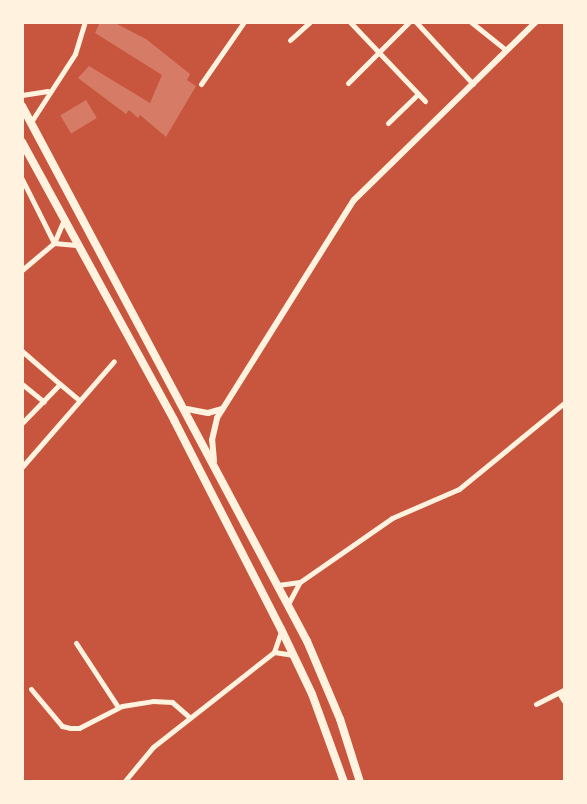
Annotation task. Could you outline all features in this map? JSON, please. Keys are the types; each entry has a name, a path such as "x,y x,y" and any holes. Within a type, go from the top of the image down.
{"main road":[{"path":"22,106 187,409 288,604 325,679 360,782"},
{"path":"22,142 64,217 296,657 344,782"}],"street":[{"path":"31,122 49,90 75,54 85,22"},
{"path":"201,84 244,22"},
{"path":"290,40 310,22"},
{"path":"350,22 425,101"},
{"path":"348,83 409,22"},
{"path":"416,22 473,84"},
{"path":"471,22 506,50"},
{"path":"214,461 213,429 222,409 354,200 536,22"},
{"path":"22,95 49,90"},
{"path":"388,123 418,94"},
{"path":"22,178 54,243"},
{"path":"22,270 54,243 64,217"},
{"path":"54,243 79,246"},
{"path":"22,351 79,400"},
{"path":"22,467 114,361"},
{"path":"22,384 44,402"},
{"path":"22,423 60,384"},
{"path":"288,604 300,582 392,518 459,489 564,403"},
{"path":"187,409 201,413 222,409"},
{"path":"278,585 300,582"},
{"path":"124,782 153,747 274,652 281,629"},
{"path":"76,643 118,707"},
{"path":"274,652 296,657"},
{"path":"31,689 62,726 70,728 79,728 118,707 165,701 189,717"},
{"path":"536,704 562,692 564,701"}],"building":[{"path":"100,22 113,22 146,39 190,74 187,80 196,86 166,137 140,115 138,118 129,110 126,114 78,78 89,66 150,103 162,75 95,33"},
{"path":"86,100 97,118 71,133 60,115"}]}
